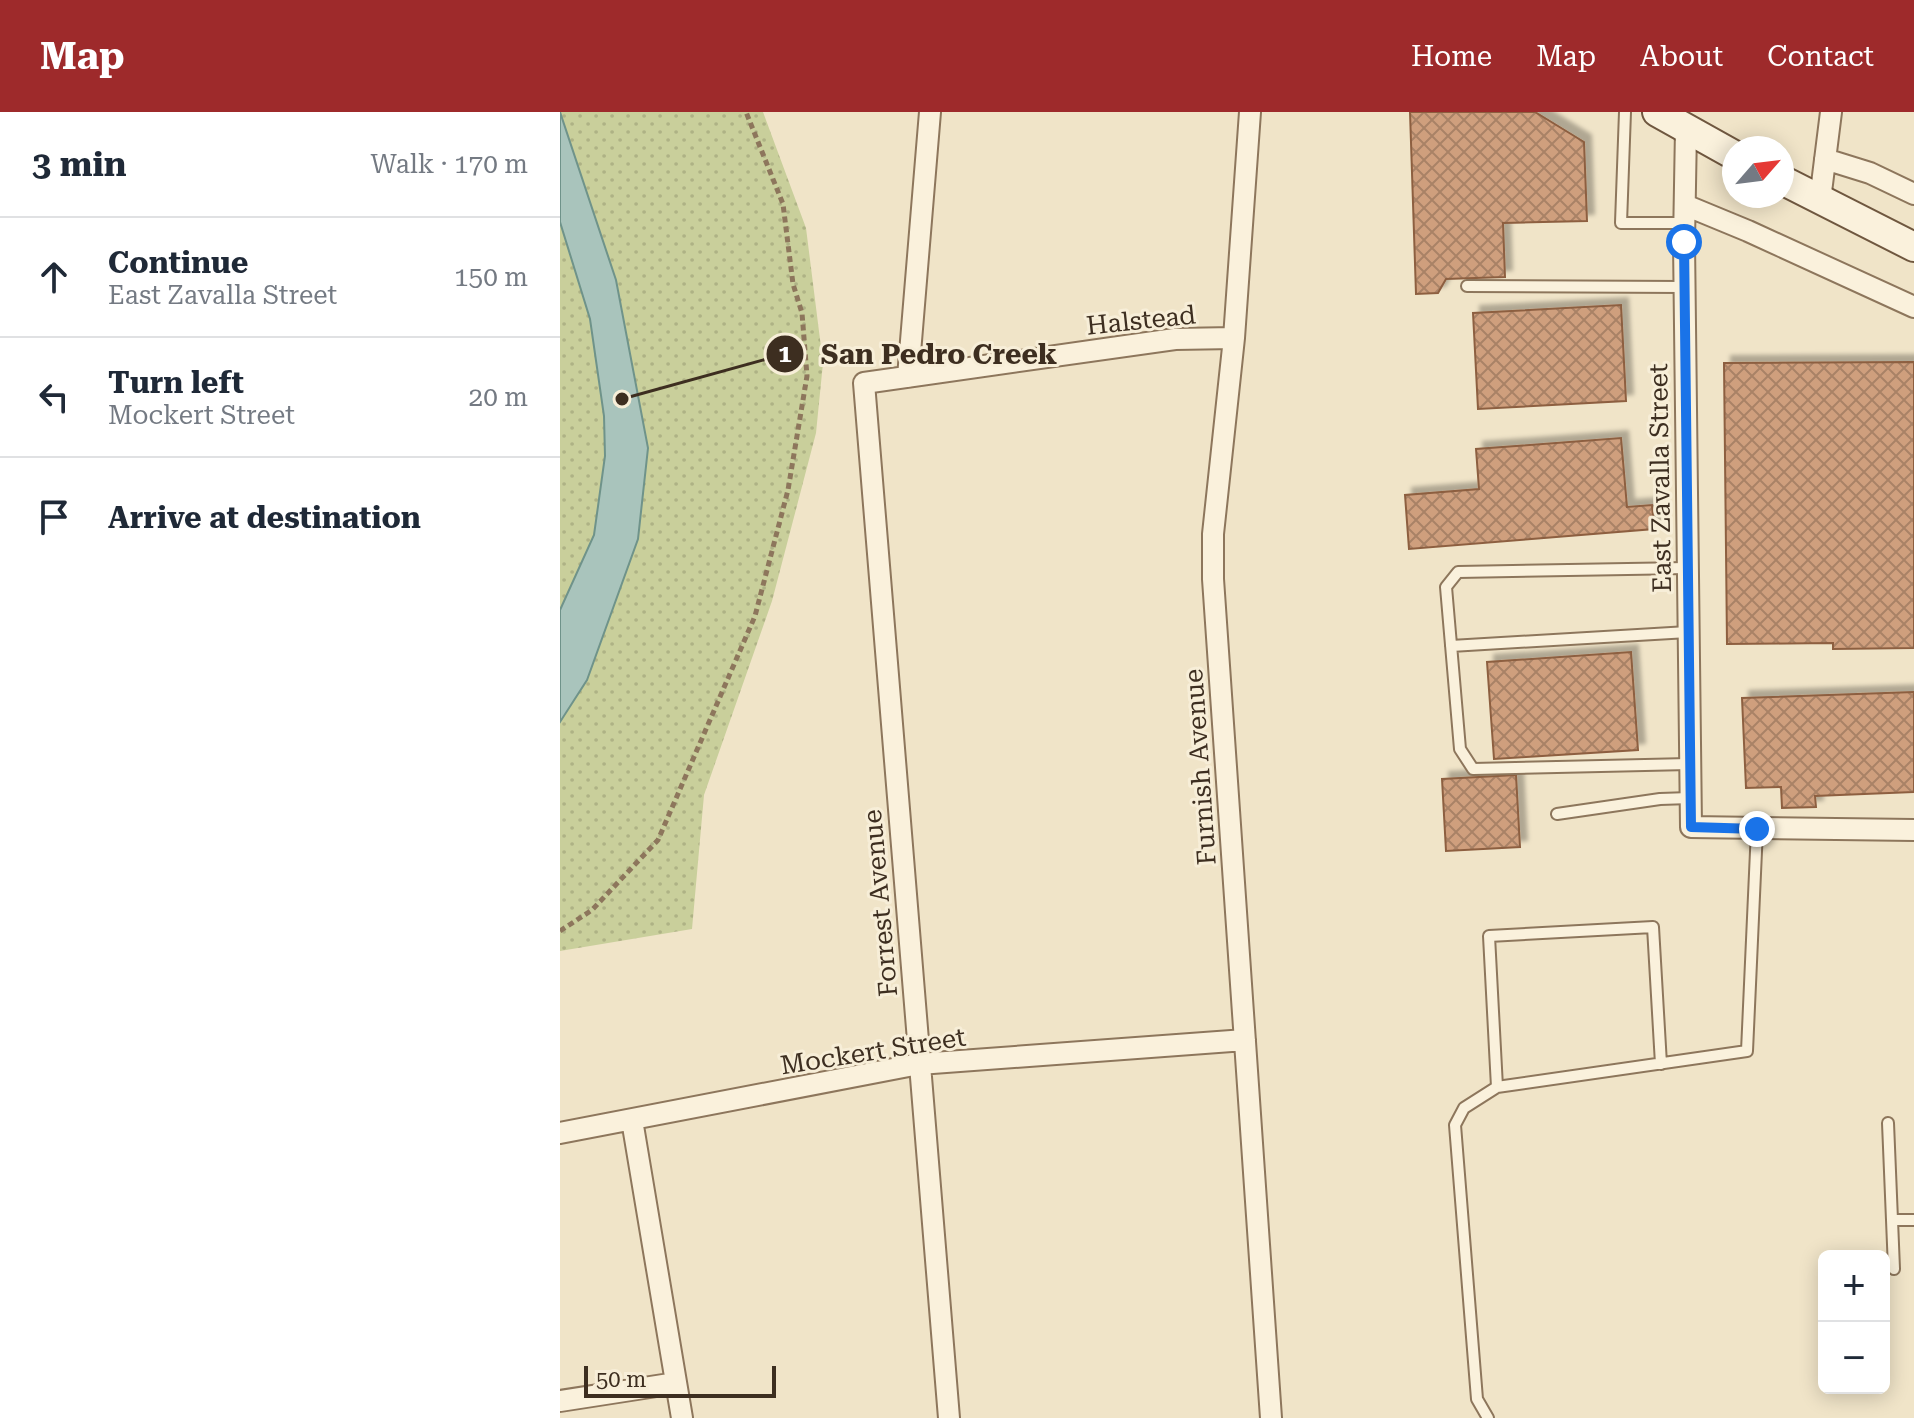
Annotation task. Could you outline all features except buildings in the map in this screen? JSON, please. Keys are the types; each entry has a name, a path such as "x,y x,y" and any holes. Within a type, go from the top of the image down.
{"main road":[{"path":"1657,112 1722,148"},
{"path":"1794,186 1914,247"}],"street":[{"path":"908,377 930,112"},
{"name":"Furnish Avenue","path":"1250,112 1234,338 1213,534 1213,579 1271,1418"},
{"path":"1820,200 1831,112"},
{"name":"East Zavalla Street","path":"1686,129 1684,287 1691,827 1757,829"},
{"path":"1825,159 1860,170 1914,194"},
{"path":"1684,214 1748,231 1914,307"},
{"name":"Halstead","path":"864,383 1175,339 1234,338"},
{"name":"Forrest Avenue","path":"864,383 949,1418"},
{"path":"1757,829 1914,830"},
{"name":"Mockert Street","path":"560,1133 919,1064 1245,1040"},
{"path":"632,1120 682,1418"},
{"path":"560,1401 676,1383"}],"lane":[{"path":"1625,112 1621,223 1684,214"},
{"path":"1467,286 1684,287"},
{"path":"1687,568 1458,572 1446,587 1460,749 1473,769 1689,764"},
{"path":"1451,646 1688,632"},
{"path":"1557,814 1660,799 1690,798"},
{"path":"1488,1418 1477,1399 1455,1125 1464,1108 1497,1087 1747,1051 1757,829"},
{"path":"1497,1087 1489,936 1653,927 1661,1064"},
{"path":"1888,1123 1894,1269"},
{"path":"1892,1220 1914,1220"}],"path":[{"path":"560,931 592,910 658,840 755,616 788,490 807,376 802,313 793,284 783,204 746,112"}],"green space":[{"path":"560,112 763,112 806,228 823,363 816,433 772,601 704,795 692,929 560,951"}],"water":[{"path":"560,112 616,280 648,448 638,539 587,680 560,722 560,610 594,535 605,456 604,416 590,319 560,222"}],"place":[{"name":"San Pedro Creek","path":"622,399"}],"route":[{"path":"1684,242 1691,827 1757,829"}]}
